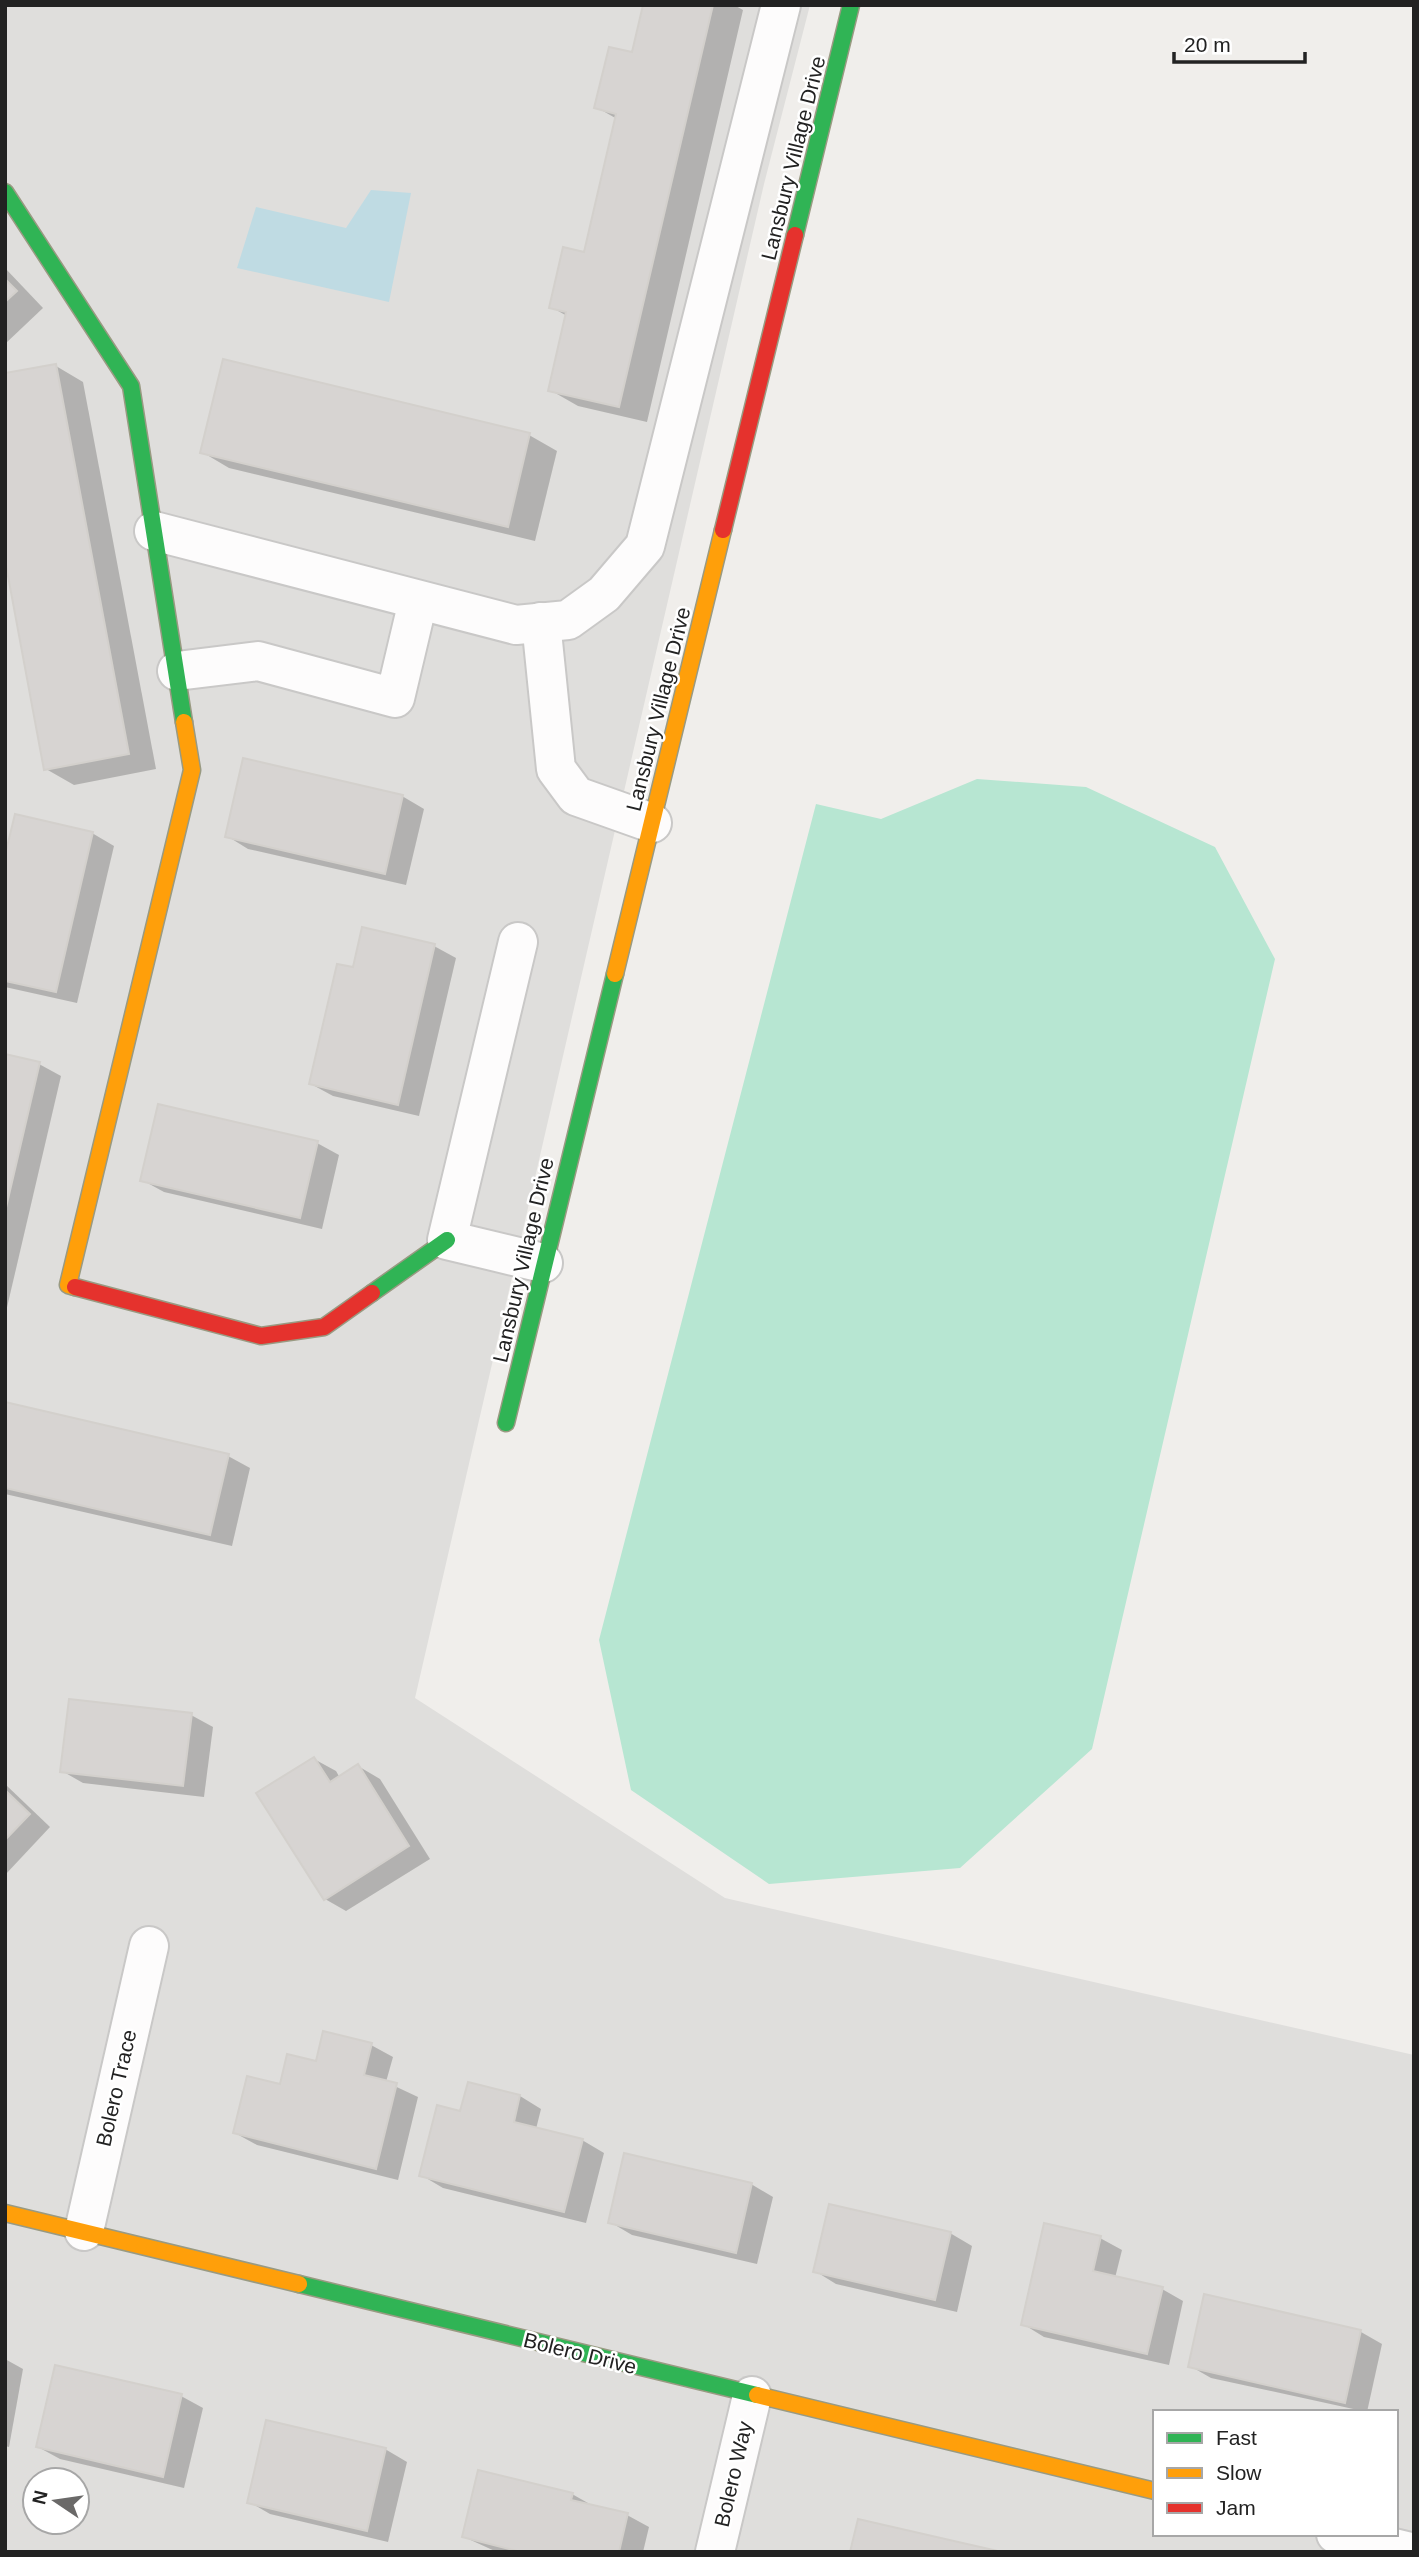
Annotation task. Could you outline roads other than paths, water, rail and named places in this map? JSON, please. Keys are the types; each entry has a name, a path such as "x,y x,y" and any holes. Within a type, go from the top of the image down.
{"street":[{"path":"154,531 516,625 568,620 604,594 645,546 781,5"},
{"name":"Lansbury Village Drive","path":"506,1423 543,1262 851,5"},
{"path":"5,192 131,386 192,770 68,1284 261,1336 324,1327 447,1240 518,942"},
{"path":"177,671 258,661 395,698 418,601"},
{"path":"541,622 556,769 576,796 652,823"},
{"path":"447,1240 543,1262"},
{"name":"Bolero Trace","path":"83,2231 149,1945"},
{"name":"Bolero Drive","path":"5,2213 751,2396 1153,2491"},
{"name":"Bolero Way","path":"715,2552 751,2396"},
{"path":"1344,2536 1410,2552"}],"water":[{"path":"371,190 411,193 389,302 237,268 256,207 346,228"}]}
